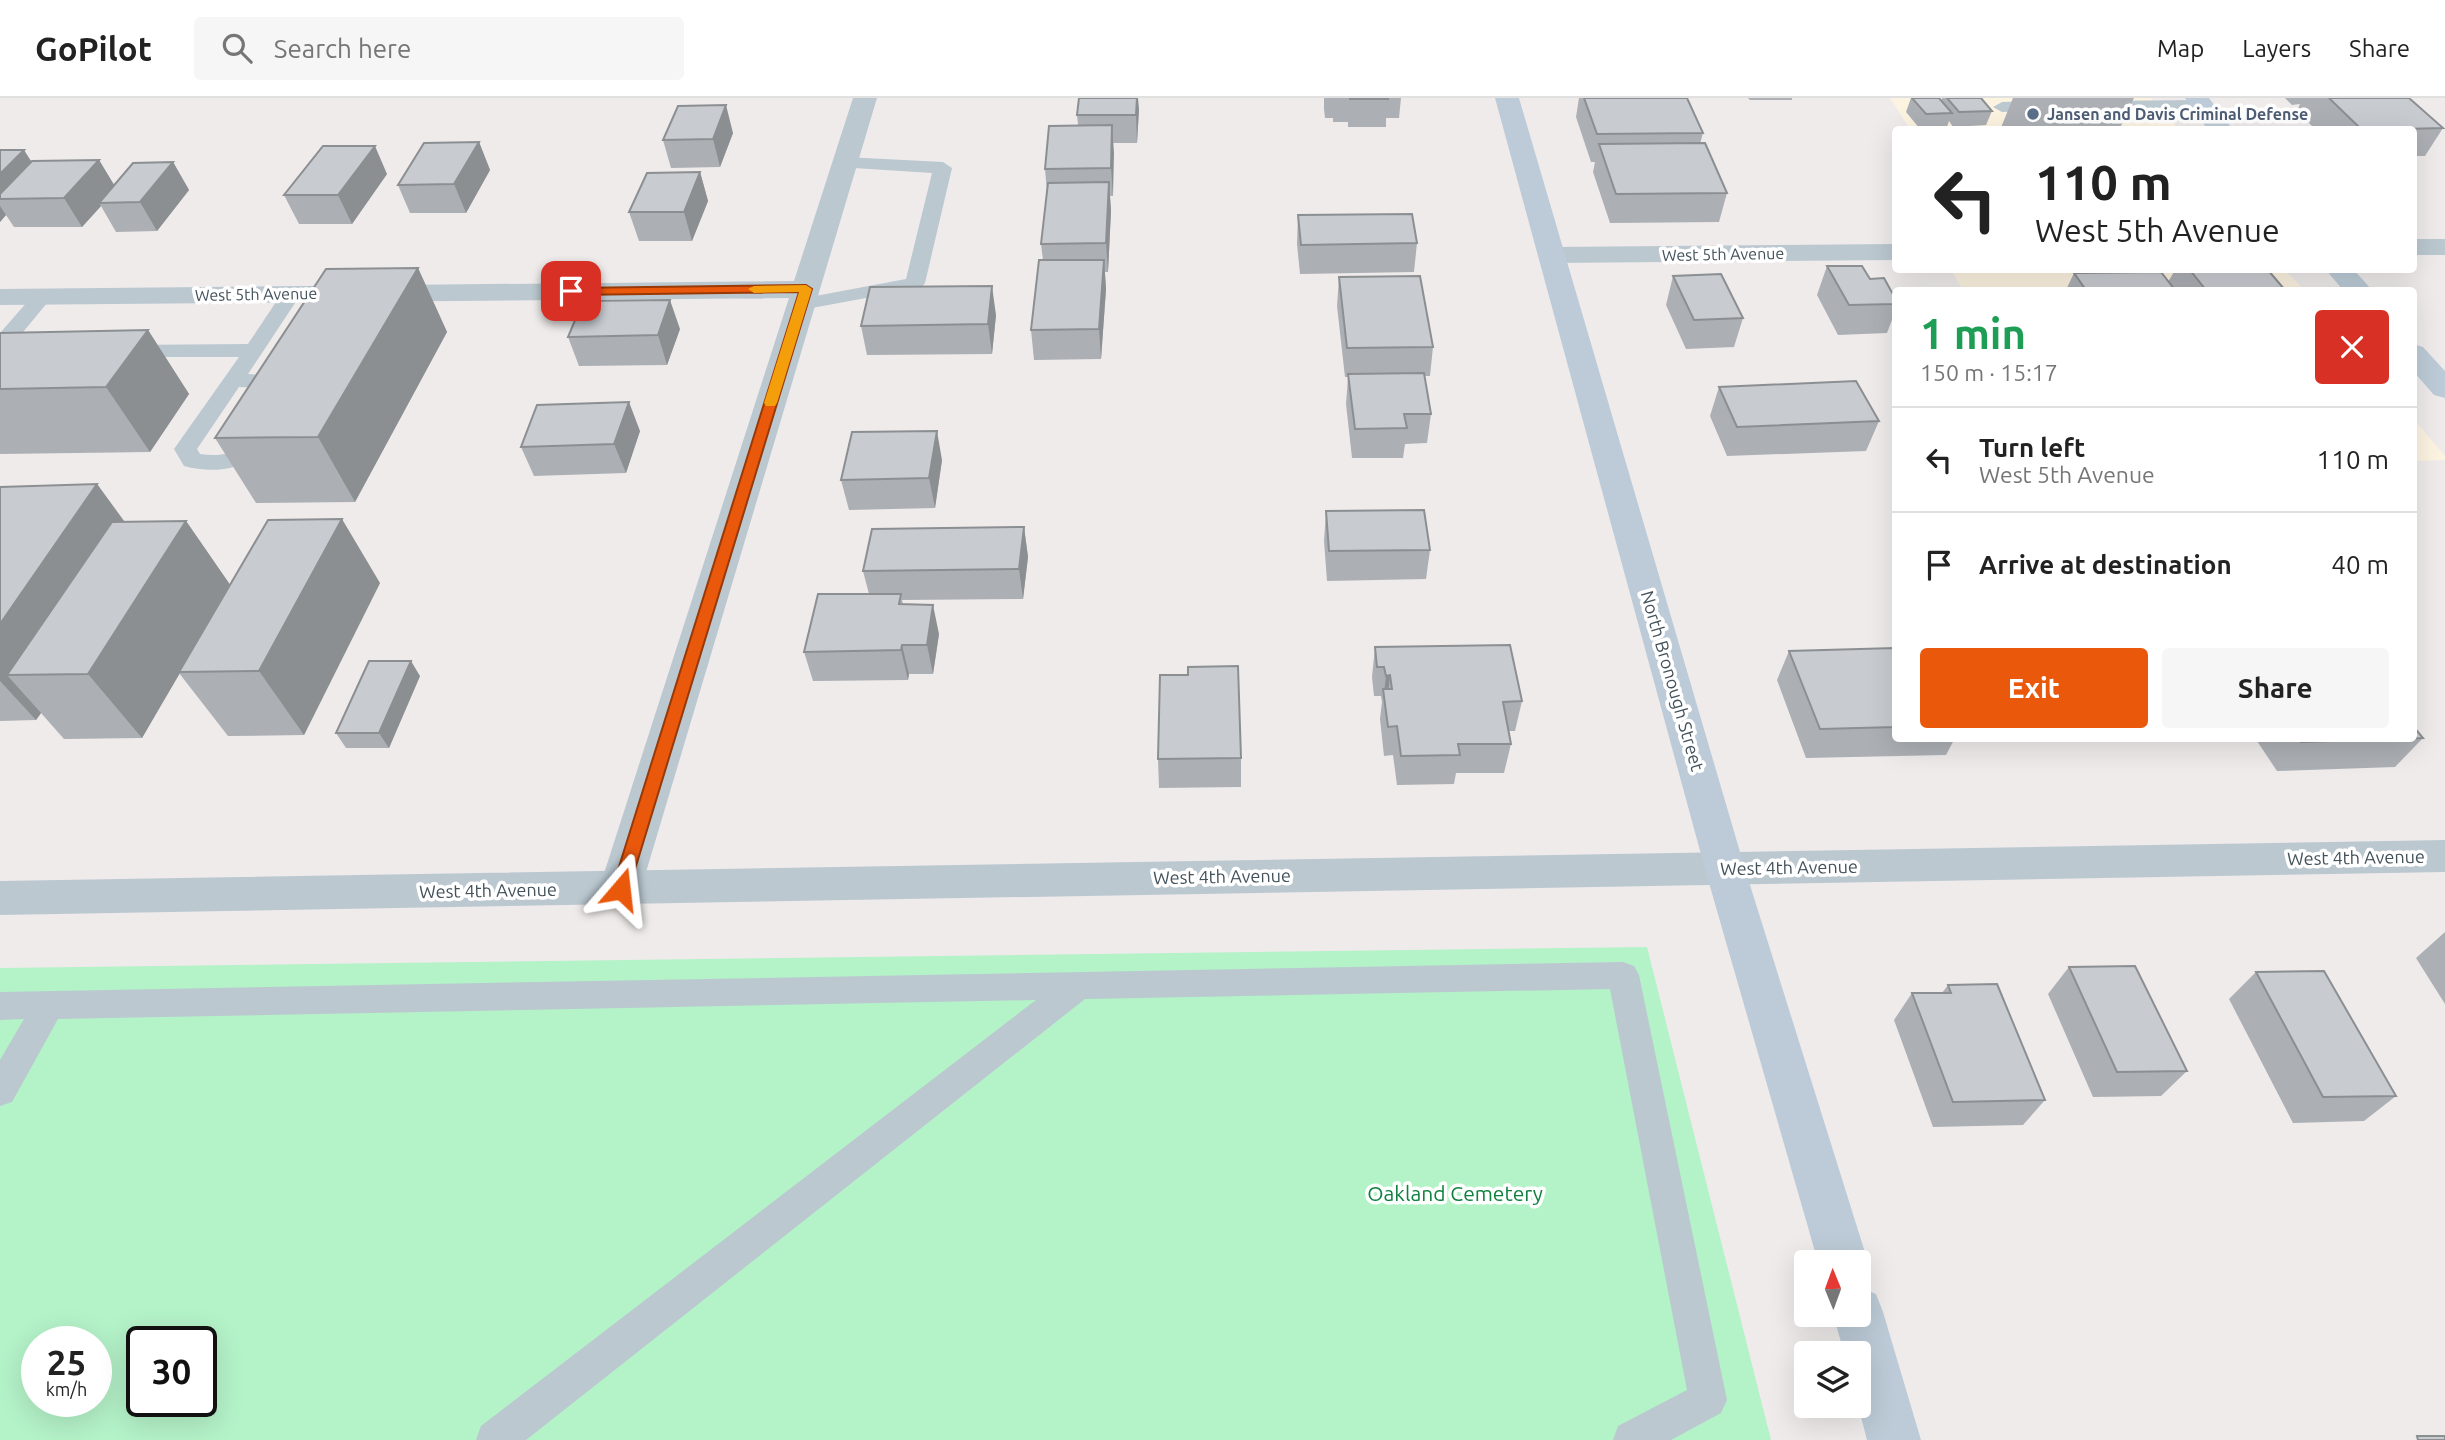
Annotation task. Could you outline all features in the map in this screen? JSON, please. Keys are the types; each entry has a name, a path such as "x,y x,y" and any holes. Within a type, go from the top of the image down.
{"main road":[{"name":"North Bronough Street","path":"1507,98 1725,869 1839,1250"},
{"path":"2196,100 2218,126"},
{"path":"2342,273 2355,287"},
{"path":"2417,358 2445,389"},
{"path":"1862,1327 1894,1440"}],"street":[{"path":"621,889 865,98"},
{"path":"2417,247 2445,247"},
{"name":"West 5th Avenue","path":"1552,255 1892,252"},
{"name":"West 5th Avenue","path":"0,297 292,294 804,296"},
{"name":"West 4th Avenue","path":"0,898 2445,856"}],"lane":[{"path":"2002,107 2196,100"},
{"path":"804,296 915,283 943,168 845,163"},
{"path":"233,380 266,382 288,393 253,450 237,459 215,464 192,461 185,449 292,294"},
{"path":"36,353 9,353 3,343 42,297"},
{"path":"104,352 254,350"},
{"path":"0,1006 1623,975 1708,1399 1632,1440"},
{"path":"495,1440 1079,985"},
{"path":"0,1091 49,1005"}],"shaded area":[{"name":"Jansen and Davis Criminal Defense","path":"1890,98 2151,98 2176,126 1908,126"},
{"path":"1953,273 2287,273 2302,287 1961,287"},
{"path":"2417,423 2445,456 2445,460 2417,461"}],"green space":[{"name":"Oakland Cemetery","path":"1647,947 1771,1440 0,1440 0,968"}],"building":[{"path":"1079,98 1137,98 1136,115 1077,115"},
{"path":"1388,98 1388,99 1350,99"},
{"path":"1584,98 1687,98 1703,133 1597,134"},
{"path":"1912,98 1939,98 1952,113 1926,114"},
{"path":"1947,98 1981,98 1992,111 1959,112"},
{"path":"2329,98 2409,98 2443,128 2417,129 2417,126 2358,126"},
{"path":"726,105 713,139 663,140 678,106"},
{"path":"1112,125 1111,168 1045,169 1049,126"},
{"path":"479,142 454,184 398,185 424,143"},
{"path":"1705,143 1727,193 1616,194 1599,144"},
{"path":"323,146 375,146 338,195 284,195"},
{"path":"0,150 24,150 0,174"},
{"path":"99,160 64,198 0,199 0,194 32,161"},
{"path":"173,162 140,202 99,203 133,163"},
{"path":"700,172 684,212 629,212 647,173"},
{"path":"1109,182 1106,243 1041,244 1048,183"},
{"path":"1412,214 1417,243 1301,245 1298,215"},
{"path":"1039,260 1104,260 1099,329 1031,330"},
{"path":"1827,266 1862,266 1870,279 1884,278 1892,293 1892,304 1849,305"},
{"path":"418,268 318,437 215,438 326,269"},
{"path":"2074,273 2162,273 2173,287 2084,287"},
{"path":"2192,273 2271,273 2282,287 2204,287"},
{"path":"1721,274 1743,318 1694,320 1673,276"},
{"path":"1420,276 1433,347 1347,348 1339,277"},
{"path":"992,286 988,324 861,326 870,287"},
{"path":"670,300 658,335 568,337 583,301"},
{"path":"148,330 106,387 0,389 0,333"},
{"path":"1424,373 1431,414 1404,414 1407,428 1355,429 1348,374"},
{"path":"1856,381 1879,421 1737,427 1719,387"},
{"path":"629,402 614,444 521,447 537,405"},
{"path":"937,431 929,478 841,480 852,432"},
{"path":"97,484 0,624 0,487"},
{"path":"1424,510 1430,550 1329,551 1326,511"},
{"path":"342,519 259,671 179,672 268,520"},
{"path":"186,521 88,674 7,675 112,522"},
{"path":"1024,527 1019,569 863,571 872,529"},
{"path":"818,594 901,594 899,604 933,605 927,645 902,645 901,650 804,652"},
{"path":"1510,645 1522,701 1503,702 1511,744 1458,744 1460,755 1401,756 1397,726 1388,727 1383,689 1392,689 1390,675 1386,676 1384,667 1377,667 1375,647"},
{"path":"1892,648 1892,727 1820,729 1789,651"},
{"path":"369,661 411,661 379,733 336,733"},
{"path":"1238,666 1241,758 1158,759 1160,675 1188,675 1188,667"},
{"path":"2135,966 2187,1071 2117,1072 2069,967"},
{"path":"2324,971 2396,1096 2323,1097 2256,972"},
{"path":"1997,984 2045,1100 1953,1102 1912,993 1951,993 1948,985"},
{"path":"2417,1436 2445,1436 2445,1440 2418,1440"}],"slow traffic":[{"path":"754,289 806,289 770,403"}],"place":[{"name":"Jansen and Davis Criminal Defense","path":"2033,114"}],"route":[{"path":"571,291 806,289 621,889"}]}
